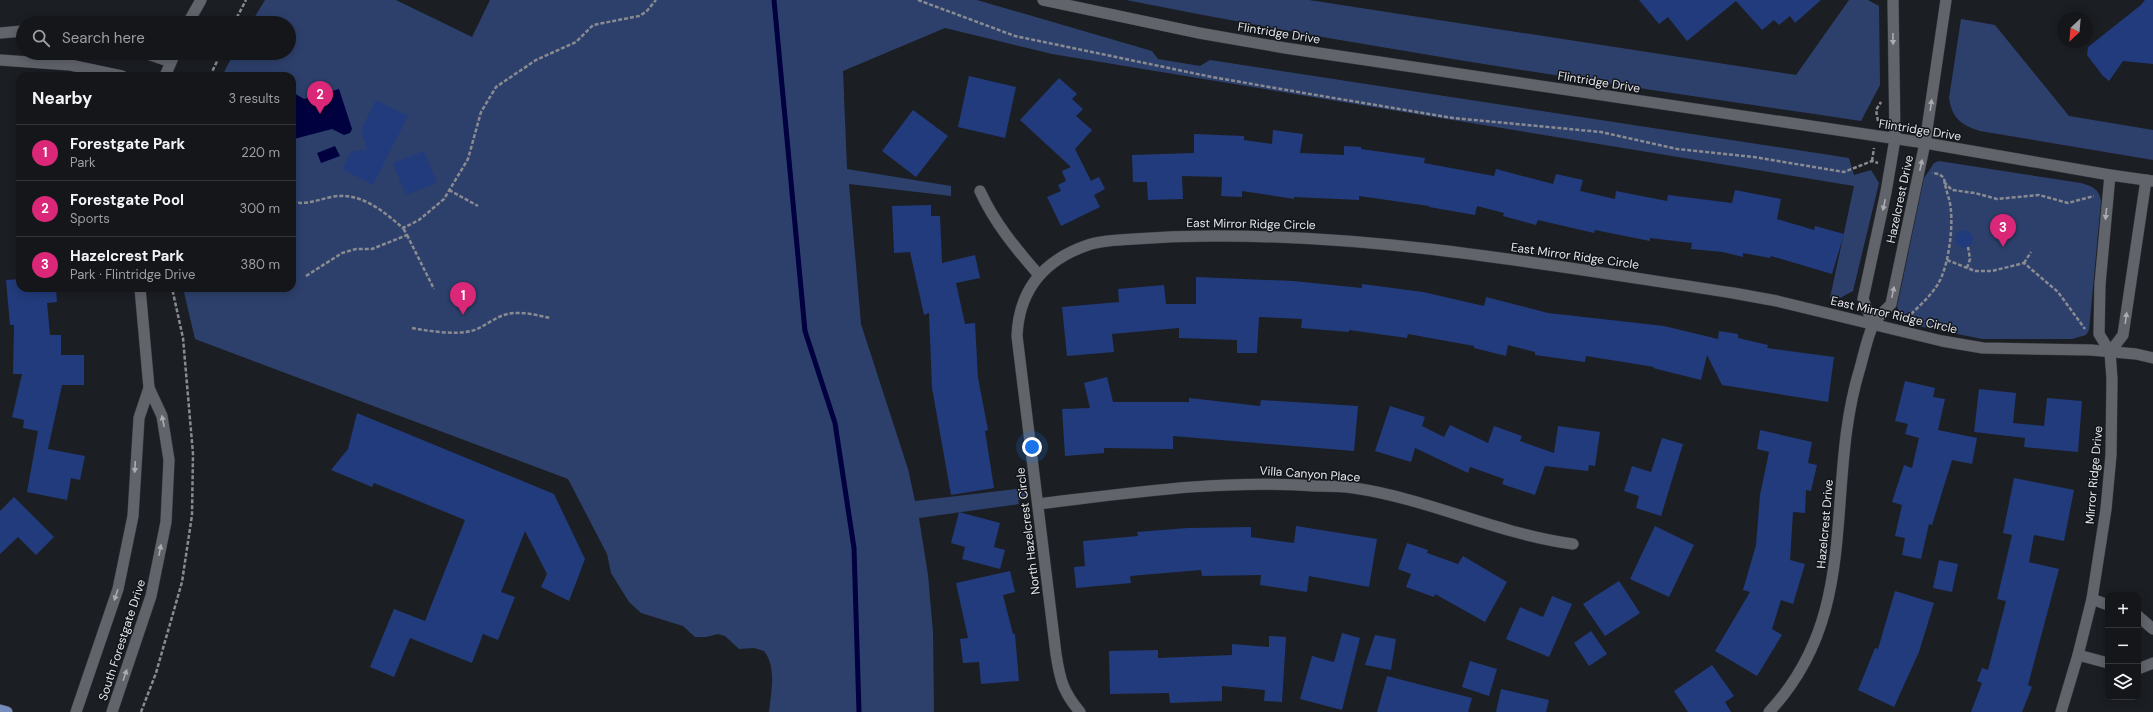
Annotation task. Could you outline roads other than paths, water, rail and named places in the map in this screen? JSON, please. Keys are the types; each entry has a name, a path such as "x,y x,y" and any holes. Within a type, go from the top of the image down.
{"main road":[{"path":"0,710 7,712"}],"street":[{"path":"192,16 201,0"},
{"name":"Flintridge Drive","path":"1043,0 1199,33 1286,48 1925,143 2110,175 2150,180"},
{"name":"Hazelcrest Drive","path":"1873,324 1863,299 1895,139 1893,0"},
{"name":"Hazelcrest Drive","path":"1769,712 1798,675 1809,654 1830,598 1834,576 1845,442 1852,392 1873,324 1890,304 1925,143 1946,0"},
{"path":"0,34 16,32"},
{"path":"0,60 70,65 103,72"},
{"path":"167,72 172,60"},
{"name":"Mirror Ridge Drive","path":"2061,712 2078,655 2092,599 2106,509 2112,455 2112,379 2110,352 2098,334 2101,271 2110,175"},
{"path":"2110,352 2123,335 2150,180"},
{"path":"980,191 1004,232 1039,275"},
{"name":"East Mirror Ridge Circle","path":"1039,275 1060,258 1075,250 1106,241 1176,236 1259,236 1327,239 1428,248 1777,300 1942,341 1982,348 2110,352 2136,354 2153,358"},
{"name":"North Hazelcrest Circle","path":"1039,275 1030,286 1022,301 1018,317 1017,336 1060,678 1067,697 1080,712"},
{"name":"South Forestgate Drive","path":"112,712 151,596 166,522 169,460 162,416 149,388 140,292"},
{"name":"South Forestgate Drive","path":"76,712 118,589 133,516 139,418 149,388"},
{"name":"Villa Canyon Place","path":"1038,504 1204,486 1249,483 1354,488 1415,502 1515,533 1573,544"},
{"path":"2092,599 2105,604"},
{"path":"2141,619 2153,629"},
{"path":"2078,655 2105,662"},
{"path":"2141,668 2153,663"}],"waterway":[{"path":"774,0 805,331 835,423 854,548 859,712"}],"place":[{"name":"Forestgate Pool","path":"320,114"},
{"name":"Hazelcrest Park","path":"2003,247"},
{"name":"Forestgate Park","path":"463,315"}]}
